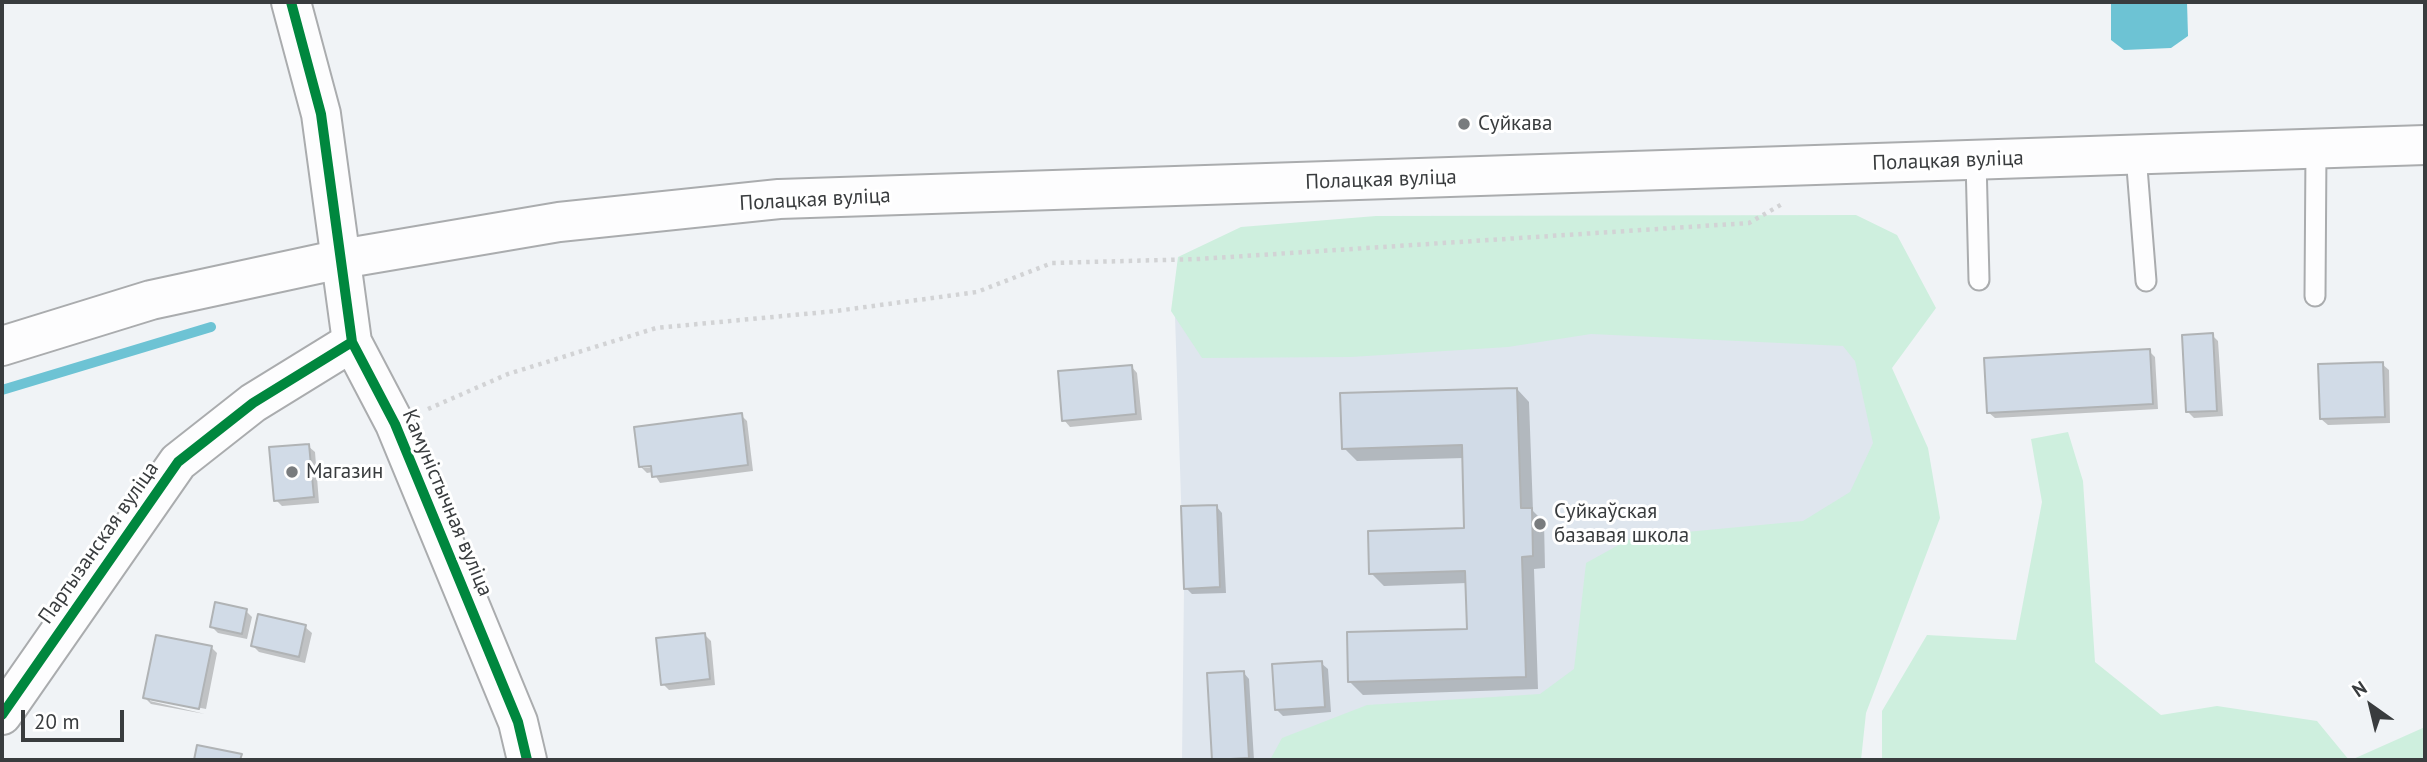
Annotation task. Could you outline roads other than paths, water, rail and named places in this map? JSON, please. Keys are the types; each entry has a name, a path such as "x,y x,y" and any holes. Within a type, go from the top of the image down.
{"main road":[{"name":"Камуністычная вуліца","path":"291,2 321,114 352,342 395,424 517,722 527,760"},
{"name":"Полацкая вуліца","path":"2,346 151,300 341,259 559,222 779,199 2425,145"},
{"name":"Партызанская вуліца","path":"2,715 178,462 253,404 352,342"}],"lane":[{"path":"2315,296 2316,149"},
{"path":"2136,155 2147,281"},
{"path":"1976,160 1979,280"}],"water":[{"path":"2111,2 2187,2 2188,36 2171,48 2124,50 2111,40"}],"waterway":[{"path":"2,390 211,327"}],"place":[{"name":"Суйкава","path":"1464,124"},
{"name":"Магазин","path":"292,472"},
{"name":"Суйкаўская базавая школа","path":"1540,524"}]}
